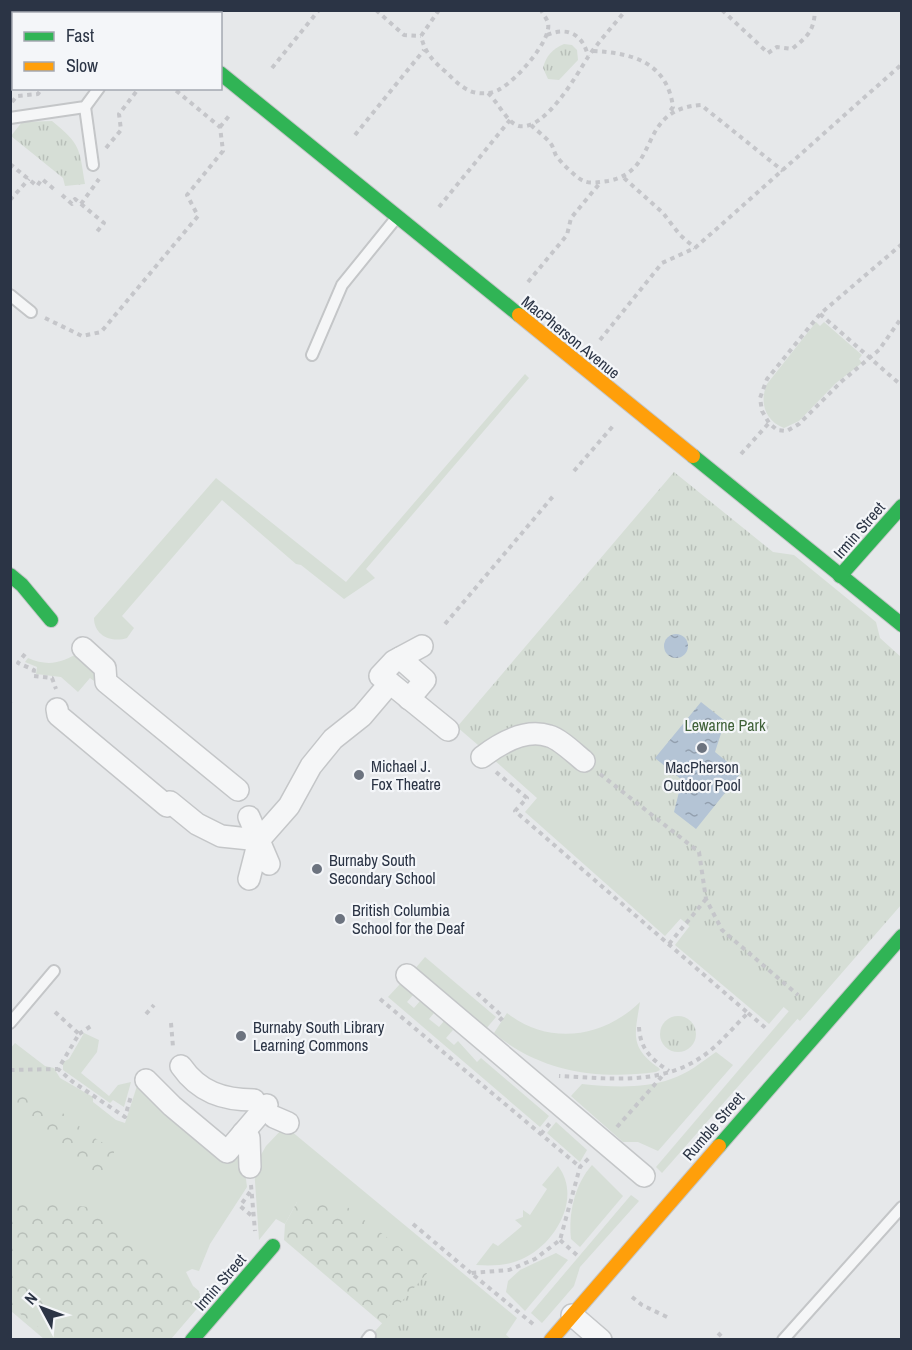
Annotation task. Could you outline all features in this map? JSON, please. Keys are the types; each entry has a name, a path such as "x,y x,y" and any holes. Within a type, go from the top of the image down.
{"street":[{"name":"MacPherson Avenue","path":"222,75 902,625"},
{"name":"Irmin Street","path":"840,576 902,506"},
{"path":"10,575 22,585 51,620"},
{"path":"422,646 400,658 380,676 400,695 447,730"},
{"path":"83,648 105,668 106,682 238,790"},
{"path":"249,879 259,840 279,826 311,766 362,716 425,680 400,658"},
{"path":"57,709 58,715 167,806 170,802 197,824 221,836 259,840"},
{"path":"488,763 499,744 522,736 548,735 584,760"},
{"path":"249,817 269,864"},
{"name":"Rumble Street","path":"551,1340 902,936"},
{"path":"406,975 644,1176"},
{"path":"139,1088 174,1103 197,1121 226,1152 269,1110 212,1094 188,1074 174,1103"},
{"path":"197,1121 212,1094"},
{"path":"243,1133 249,1138 250,1167"},
{"name":"Irmin Street","path":"192,1340 273,1246"},
{"path":"572,1315 601,1340"}],"lane":[{"path":"93,165 85,107 98,90"},
{"path":"10,118 85,107"},
{"path":"312,355 342,285 397,216"},
{"path":"10,296 31,312"},
{"path":"10,1023 54,971"},
{"path":"783,1340 902,1207"}],"path":[{"path":"272,68 319,10"},
{"path":"376,10 404,35 422,36"},
{"path":"439,10 422,36 424,50 465,88 475,93 499,90 514,79 547,34 548,23 541,10"},
{"path":"488,93 500,104 506,117 518,126 531,125 544,116 579,75 588,57 626,10"},
{"path":"722,10 768,53 777,47 792,49 803,40 814,26 815,10"},
{"path":"547,34 556,31 571,32 581,38 588,57"},
{"path":"355,135 424,50"},
{"path":"531,125 552,144 556,156 584,181 601,182 624,178 642,160 653,134 673,108 672,96 663,78 651,67 623,53 593,51"},
{"path":"600,340 662,263 695,248 902,64"},
{"path":"10,104 17,96 38,93 40,90"},
{"path":"31,312 82,336 101,332 198,216 187,195 223,151 220,127 175,90"},
{"path":"668,115 688,106 701,105 783,171"},
{"path":"220,127 229,116"},
{"path":"439,207 510,120"},
{"path":"12,167 37,186 42,179 55,190"},
{"path":"624,178 663,213 695,248"},
{"path":"10,200 29,179"},
{"path":"528,282 567,235 571,218 601,182"},
{"path":"81,204 104,223 95,234"},
{"path":"900,248 820,314 767,379 763,388 762,411 769,423 777,430 787,431 799,424 842,381 870,359 902,317"},
{"path":"820,314 902,386"},
{"path":"741,454 769,423"},
{"path":"574,471 613,426"},
{"path":"445,624 555,494"},
{"path":"25,654 18,663 34,670 33,676 52,678 56,684"},
{"path":"584,760 699,852 706,899 722,930 798,995"},
{"path":"488,763 527,798 515,811 629,913 669,944 768,1030"},
{"path":"582,877 586,873"},
{"path":"669,944 706,899"},
{"path":"380,999 580,1167"},
{"path":"146,1014 154,1005"},
{"path":"55,1012 79,1034"},
{"path":"527,1078 556,1075 624,1080 670,1072 700,1058 748,1013"},
{"path":"58,1069 79,1034 91,1026"},
{"path":"639,1027 639,1040 647,1054 670,1072"},
{"path":"10,1070 58,1069 73,1082 125,1117 139,1088"},
{"path":"471,1273 509,1270 535,1259 560,1240 580,1167 664,1073"},
{"path":"250,1167 254,1229"},
{"path":"251,1191 240,1206 252,1216"},
{"path":"413,1224 525,1317"},
{"path":"560,1240 577,1255"},
{"path":"632,1297 642,1305 667,1317"},
{"path":"718,1333 725,1340"}],"green space":[{"path":"564,44 572,45 577,50 578,60 559,80 548,79 543,68 546,60 550,53"},
{"path":"52,121 74,142 80,154 85,184 65,186 63,178 11,136 22,122"},
{"path":"816,322 820,326 824,322 862,355 859,359 862,363 836,383 799,421 784,428 772,421 765,410 764,397 767,384"},
{"path":"525,374 529,378 366,569 375,578 344,599 301,565 296,564 222,500 122,616 134,628 127,638 116,640 100,634 94,618 216,478 346,582"},
{"name":"Lewarne Park","path":"674,472 773,552 794,555 876,622 880,638 901,657 901,905 800,1021 457,727"},
{"path":"81,651 100,667 101,686 90,678 78,692 61,677 36,674 37,667 25,662 28,658 35,661 55,662"},
{"path":"501,750 699,898 665,936 525,812 537,798 493,759"},
{"path":"901,901 662,1173 656,1167 789,1011"},
{"path":"702,910 794,995 769,1024 675,945"},
{"path":"425,957 496,1017 485,1030 414,970"},
{"path":"400,984 413,995 407,1002 414,1008 420,1001 434,1013 429,1019 439,1027 444,1021 453,1030 446,1038 454,1045 458,1041 477,1062 481,1058 549,1116 540,1127 388,997"},
{"path":"640,1002 636,1039 643,1053 659,1068 660,1070 656,1072 613,1075 550,1065 531,1057 494,1033 507,1013 540,1030 558,1034 593,1030 610,1024"},
{"path":"678,1016 690,1022 696,1034 690,1046 678,1052 666,1046 660,1034 666,1022"},
{"path":"84,1033 99,1040 97,1052 81,1073 109,1096 118,1085 131,1082 124,1107 113,1100 110,1103 63,1070 63,1062 69,1059"},
{"path":"15,1043 45,1066 54,1068 60,1078 93,1097 93,1102 116,1120 125,1123 137,1086 229,1163 242,1148 247,1187 210,1244 199,1271 192,1269 186,1272 193,1286 199,1291 201,1304 171,1339 44,1339 11,1311 10,1049"},
{"path":"716,1052 733,1065 658,1151 638,1142 623,1142 571,1096 582,1084 627,1086 671,1079 683,1074"},
{"path":"29,1096 53,1107 91,1136 114,1148 114,1160 105,1174 86,1174 13,1105 19,1097"},
{"path":"556,1122 587,1150 580,1162 547,1133"},
{"path":"285,1126 517,1318 503,1339 387,1327 297,1202 285,1224 276,1219 259,1240 254,1167 266,1146"},
{"path":"592,1165 623,1196 580,1247 571,1239 572,1209 581,1181"},
{"path":"558,1166 565,1178 566,1204 556,1230 547,1241 526,1257 514,1262 476,1265 493,1243 498,1246 522,1226 515,1220 523,1217 523,1210 530,1215 547,1189 542,1185"},
{"path":"631,1195 639,1201 580,1267 574,1286 542,1323 531,1313"},
{"path":"25,1202 102,1208 200,1294 161,1339 58,1339 50,1322 38,1327 11,1307 11,1211"},
{"path":"297,1202 342,1203 423,1265 435,1292 397,1336 284,1240 285,1224"},
{"path":"556,1253 568,1260 525,1311 506,1292 508,1281 520,1270"},
{"path":"431,1269 511,1339 367,1340"}],"water":[{"path":"676,634 681,635 687,641 687,651 681,657 676,658 671,657 665,651 664,646 665,641 671,635"},
{"path":"701,702 725,721 715,752 741,773 696,829 674,812 682,780 655,758"}],"traffic: fast":[{"path":"222,75 519,315"},
{"path":"693,456 902,625"},
{"path":"840,576 902,506"},
{"path":"10,575 22,585 51,620"},
{"path":"719,1146 902,936"},
{"path":"192,1340 273,1246"}],"traffic: slow":[{"path":"519,315 693,456"},
{"path":"551,1340 719,1146"}],"place":[{"name":"MacPherson Outdoor Pool","path":"702,748"},
{"name":"Michael J. Fox Theatre","path":"359,775"},
{"name":"Burnaby South Secondary School","path":"317,869"},
{"name":"British Columbia School for the Deaf","path":"340,919"},
{"name":"Burnaby South Library Learning Commons","path":"241,1036"}]}
